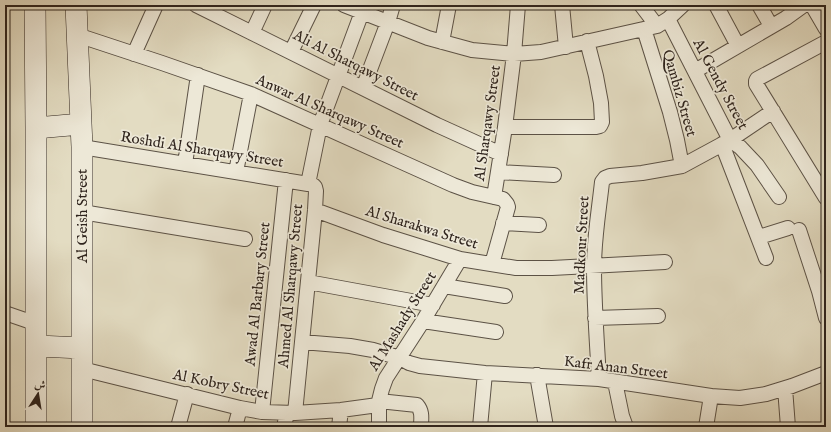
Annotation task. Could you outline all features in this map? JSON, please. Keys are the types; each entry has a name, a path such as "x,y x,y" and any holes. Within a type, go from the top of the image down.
{"main road":[{"name":"Al Geish Street","path":"76,5 82,147 82,369 84,426"},
{"path":"32,6 36,128 36,427"},
{"path":"36,128 81,124"},
{"path":"37,346 82,348"}],"street":[{"path":"134,54 156,5"},
{"path":"252,32 265,5"},
{"path":"291,52 314,5"},
{"path":"344,5 428,38 472,50 514,54 541,52 566,47 656,25 683,5"},
{"path":"363,88 393,5"},
{"path":"442,42 449,5"},
{"name":"Al Sharqawy Street","path":"494,197 505,127 514,54 518,5"},
{"path":"562,5 566,47"},
{"path":"641,5 656,25"},
{"path":"716,5 738,46"},
{"path":"759,5 771,26"},
{"path":"695,71 804,5"},
{"path":"812,5 826,29"},
{"name":"Ali Al Sharqawy Street","path":"203,6 437,125 501,154"},
{"name":"Ahmed Al Sharqawy Street","path":"284,427 291,413 302,342 315,210 316,191 312,185 320,125 362,12"},
{"name":"Al Gendy Street","path":"656,25 695,71 726,142 740,147 758,165 779,198"},
{"name":"Qambiz Street","path":"656,25 670,112 682,166"},
{"name":"Anwar Al Sharqawy Street","path":"78,35 251,94 453,185 503,199 508,208 492,264"},
{"path":"505,127 600,126 602,122 601,103 588,41"},
{"path":"826,42 756,81 756,84 826,198"},
{"path":"185,164 198,76"},
{"path":"236,172 251,94"},
{"name":"Madkour Street","path":"599,380 595,318 594,249 602,182 605,178 610,176 642,173 682,166 726,142 773,111"},
{"path":"726,142 766,258"},
{"name":"Roshdi Al Sharqawy Street","path":"82,147 312,185"},
{"path":"498,172 554,175"},
{"name":"Awad Al Barbary Street","path":"262,412 286,180"},
{"name":"Al Sharakwa Street","path":"315,210 383,235 460,259 516,268 552,268 665,262"},
{"path":"82,212 245,239"},
{"path":"504,223 539,225"},
{"path":"758,237 793,229 819,292 826,318"},
{"name":"Al Mashady Street","path":"378,427 379,403 386,378 392,367 400,358 460,259"},
{"path":"308,282 432,305"},
{"path":"444,286 505,296"},
{"path":"5,313 37,324"},
{"path":"595,318 658,316"},
{"path":"423,321 496,332"},
{"name":"Kafr Anan Street","path":"302,342 350,346 373,350 420,366 485,373 599,380 711,396 740,398 766,394 826,373"},
{"name":"Al Kobry Street","path":"82,369 240,408 262,412 291,413 341,410 379,403 417,405 421,409 422,414 421,427"},
{"path":"480,427 485,373"},
{"path":"537,375 546,427"},
{"path":"615,382 622,416 626,427"},
{"path":"785,388 788,427"},
{"path":"178,427 187,394"},
{"path":"706,427 711,396"},
{"path":"235,427 240,408"},
{"path":"339,427 341,410"}]}
